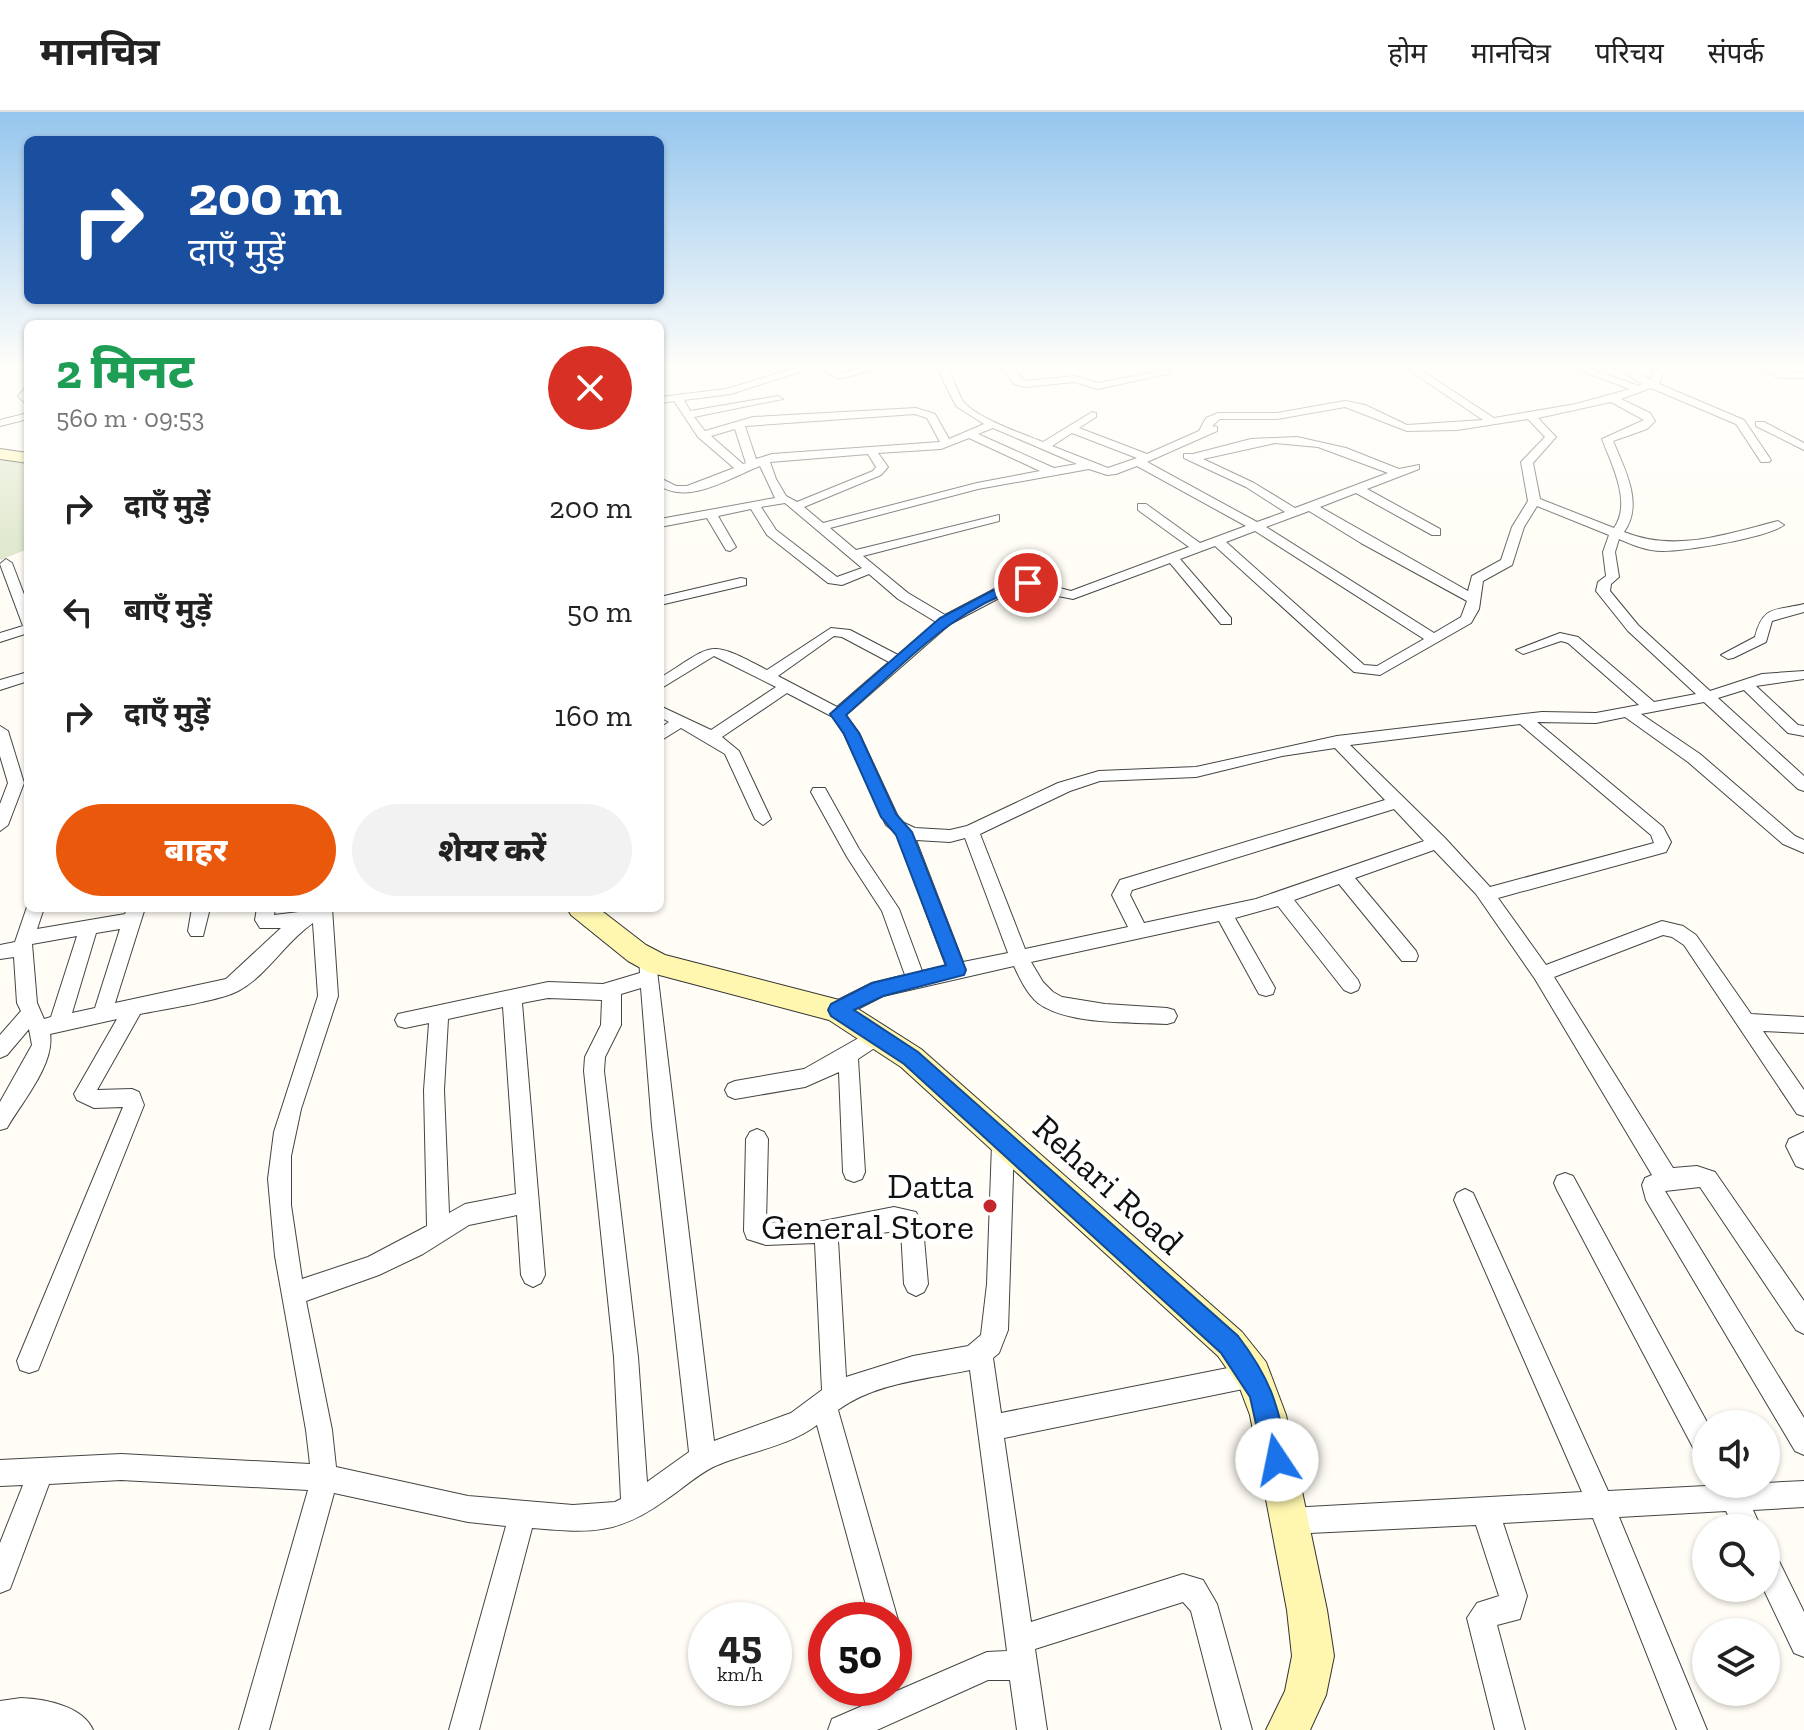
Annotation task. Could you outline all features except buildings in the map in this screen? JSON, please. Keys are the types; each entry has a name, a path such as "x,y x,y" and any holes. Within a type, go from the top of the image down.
{"main road":[{"path":"0,454 24,457"},
{"name":"Rehari Road","path":"585,912 649,968 673,968 837,1010 878,1035 911,1058 1003,1144 1230,1344 1253,1375 1268,1415 1307,1610 1313,1656 1305,1695 1288,1730"}],"street":[{"path":"713,442 752,464 770,479 782,499 797,506 852,555 915,604 945,621"},
{"path":"745,442 752,464"},
{"path":"664,483 673,489 688,490 752,464 954,442"},
{"path":"985,442 1052,472"},
{"path":"1037,442 1112,472 1180,442"},
{"path":"1046,445 1051,442"},
{"path":"1100,442 1141,459 1257,527 1434,639"},
{"path":"1193,458 1251,442"},
{"path":"1307,442 1344,449 1398,473"},
{"path":"1218,542 1359,669 1375,672 1470,615 1480,575 1507,562 1518,527 1534,501 1527,462 1545,442"},
{"path":"1608,442 1625,484 1627,519 1616,531 1607,554 1613,577 1605,582 1603,591 1633,628 1804,785"},
{"path":"1753,442 1765,460"},
{"path":"1167,447 1250,485 1295,513"},
{"path":"797,506 877,473 882,467 871,451"},
{"path":"821,527 962,490 1092,465"},
{"path":"838,714 945,621 1015,584 1028,583 1054,595 1073,595 1415,467"},
{"path":"1358,489 1436,532"},
{"path":"664,522 782,499"},
{"path":"1534,501 1556,506 1659,547 1778,525"},
{"path":"753,504 771,532 833,580 845,580 871,569"},
{"path":"1142,507 1200,549"},
{"path":"1312,507 1473,599"},
{"path":"710,513 730,547"},
{"path":"852,555 995,518"},
{"path":"1173,559 1226,621"},
{"path":"7,577 24,617"},
{"path":"664,600 741,582"},
{"path":"1728,655 1761,639 1766,619 1770,616 1804,608"},
{"path":"0,638 24,628"},
{"path":"768,676 831,632 845,633 899,661"},
{"path":"1523,650 1560,637 1573,640 1652,708"},
{"path":"664,682 716,651 838,714 851,733 889,817 904,832 957,970"},
{"path":"904,832 927,836 971,831 1064,787 1099,776 1196,772 1337,741 1523,719 1596,718 1709,696 1746,684 1804,675"},
{"path":"0,685 24,677"},
{"path":"1746,684 1793,729 1804,731"},
{"path":"712,737 786,687"},
{"path":"664,713 712,737 736,758 763,819"},
{"path":"1629,713 1694,758 1789,840 1804,847"},
{"path":"1486,895 1660,848 1663,842 1657,831 1523,719"},
{"path":"664,733 680,721"},
{"path":"0,731 15,783 0,825"},
{"path":"1337,741 1439,842 1486,895 1542,974 1667,1179"},
{"path":"819,792 853,853 890,909 916,980"},
{"path":"1139,931 1121,895 1126,885 1398,802"},
{"path":"971,831 1019,957 1036,991 1048,999 1077,1007 1167,1016"},
{"path":"837,1010 879,989 1282,898 1439,842"},
{"path":"1343,876 1409,956"},
{"path":"1282,898 1351,985"},
{"path":"0,1121 42,1045 43,1022 23,943 34,912"},
{"path":"197,931 200,912"},
{"path":"265,912 266,923 318,912"},
{"path":"0,1049 43,1022 132,1010 231,986 250,971 292,926 318,912"},
{"path":"254,1730 324,1478 322,1441 280,1203 280,1157 328,996 318,912"},
{"path":"1223,913 1266,988"},
{"path":"0,952 134,914"},
{"path":"102,1015 134,914"},
{"path":"43,1022 89,927"},
{"path":"1542,974 1662,928 1670,928 1690,940 1804,1107"},
{"path":"405,1020 559,989 591,993 612,990 649,968 663,1126 703,1458"},
{"path":"612,990 611,1025 595,1057 594,1071 626,1357 635,1506"},
{"path":"512,997 533,1275"},
{"path":"29,1361 134,1105 132,1098 94,1099 84,1094 132,1010"},
{"path":"438,1232 434,1090 439,1012"},
{"path":"1744,1022 1804,1025"},
{"path":"735,1090 805,1078 823,1071 878,1035"},
{"path":"848,1056 854,1172"},
{"path":"757,1139 755,1231 766,1234 823,1232 894,1218 908,1220 912,1227 916,1284"},
{"path":"1804,1142 1797,1146 1804,1159"},
{"path":"0,1473 121,1467 324,1478 468,1509 522,1516 616,1515 635,1506 703,1458 799,1423 830,1400 913,1368 980,1354 990,1344 996,1330 1003,1144"},
{"path":"1804,1322 1707,1179 1697,1176 1667,1179 1653,1185 1654,1193 1804,1442"},
{"path":"1565,1183 1692,1420"},
{"path":"1465,1200 1600,1503 1692,1730"},
{"path":"294,1293 371,1267 465,1215 527,1202"},
{"path":"823,1232 827,1244 830,1400 880,1602"},
{"path":"980,1354 1032,1730"},
{"path":"990,1428 1253,1375"},
{"path":"0,1579 41,1471"},
{"path":"1780,1493 1804,1494"},
{"path":"1289,1521 1600,1503 1692,1494"},
{"path":"1485,1510 1513,1596 1510,1609 1487,1613 1481,1618 1510,1730"},
{"path":"464,1730 522,1516"},
{"path":"843,1730 987,1666 1183,1588 1193,1590 1203,1604 1237,1730"},
{"path":"1780,1594 1804,1643"},
{"path":"0,1716 40,1713 62,1719 78,1730"}],"green space":[{"path":"0,457 24,461 24,551 0,560"}],"place":[{"name":"Datta General Store","path":"990,1206"}],"route":[{"path":"1028,583 1015,584 945,621 838,714 851,733 889,817 904,832 957,970 879,989 837,1010 911,1058 1003,1144 1230,1344 1253,1375 1262,1396 1277,1460"}]}
